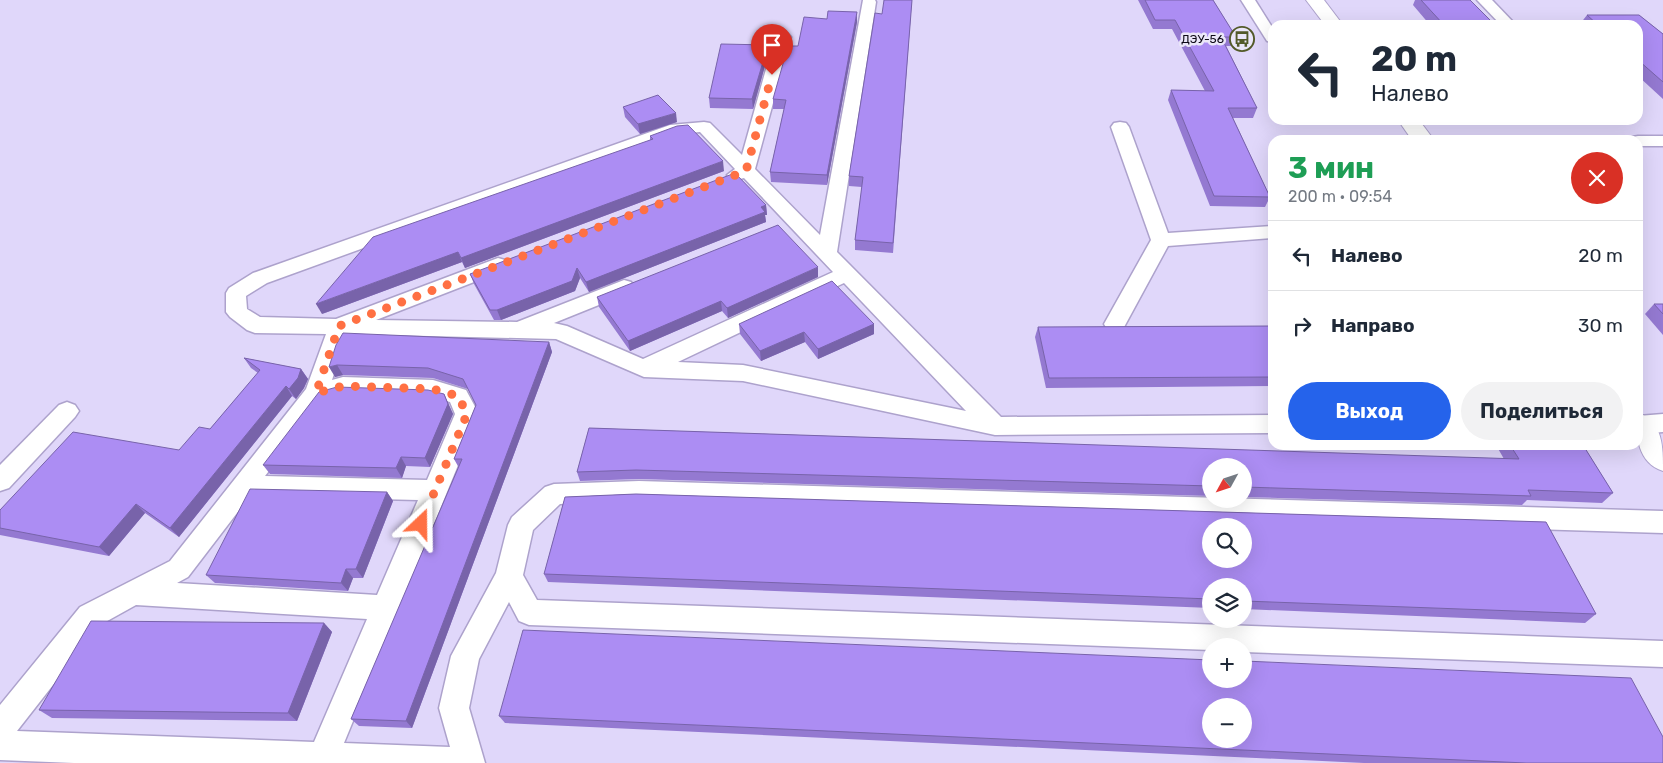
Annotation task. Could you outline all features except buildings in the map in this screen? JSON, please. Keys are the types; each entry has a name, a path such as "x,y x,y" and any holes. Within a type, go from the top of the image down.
{"street":[{"path":"1315,0 1330,20"},
{"path":"1646,424 1663,458"}],"lane":[{"path":"1248,0 1268,32"},
{"path":"1484,0 1505,20"},
{"path":"827,252 869,2"},
{"path":"746,171 782,37"},
{"path":"995,426 827,252 785,223 746,171 704,127 676,129 260,278 236,293 237,312 255,325 559,331 644,369 743,373 995,426 1268,424"},
{"path":"1115,324 1161,240 1120,127"},
{"path":"1643,141 1662,142"},
{"path":"718,181 746,171"},
{"path":"1161,240 1268,232"},
{"path":"339,326 515,259"},
{"path":"644,369 848,273"},
{"path":"517,330 637,282"},
{"path":"0,728 90,616 179,569 316,393 339,326"},
{"path":"316,393 343,386 433,389 458,396 467,414 322,760"},
{"path":"0,481 67,411"},
{"path":"244,486 435,490"},
{"path":"470,763 454,708 465,656 509,576 520,525 554,494 639,491 1663,522"},
{"path":"509,576 529,612 1663,654"},
{"path":"132,593 386,608"},
{"path":"0,745 322,760 478,763"}],"place":[{"name":"ДЭУ-56","path":"1242,39"}],"route":[{"path":"421,524 467,414 458,396 433,389 343,386 316,393 339,326 746,171 772,75"}]}
